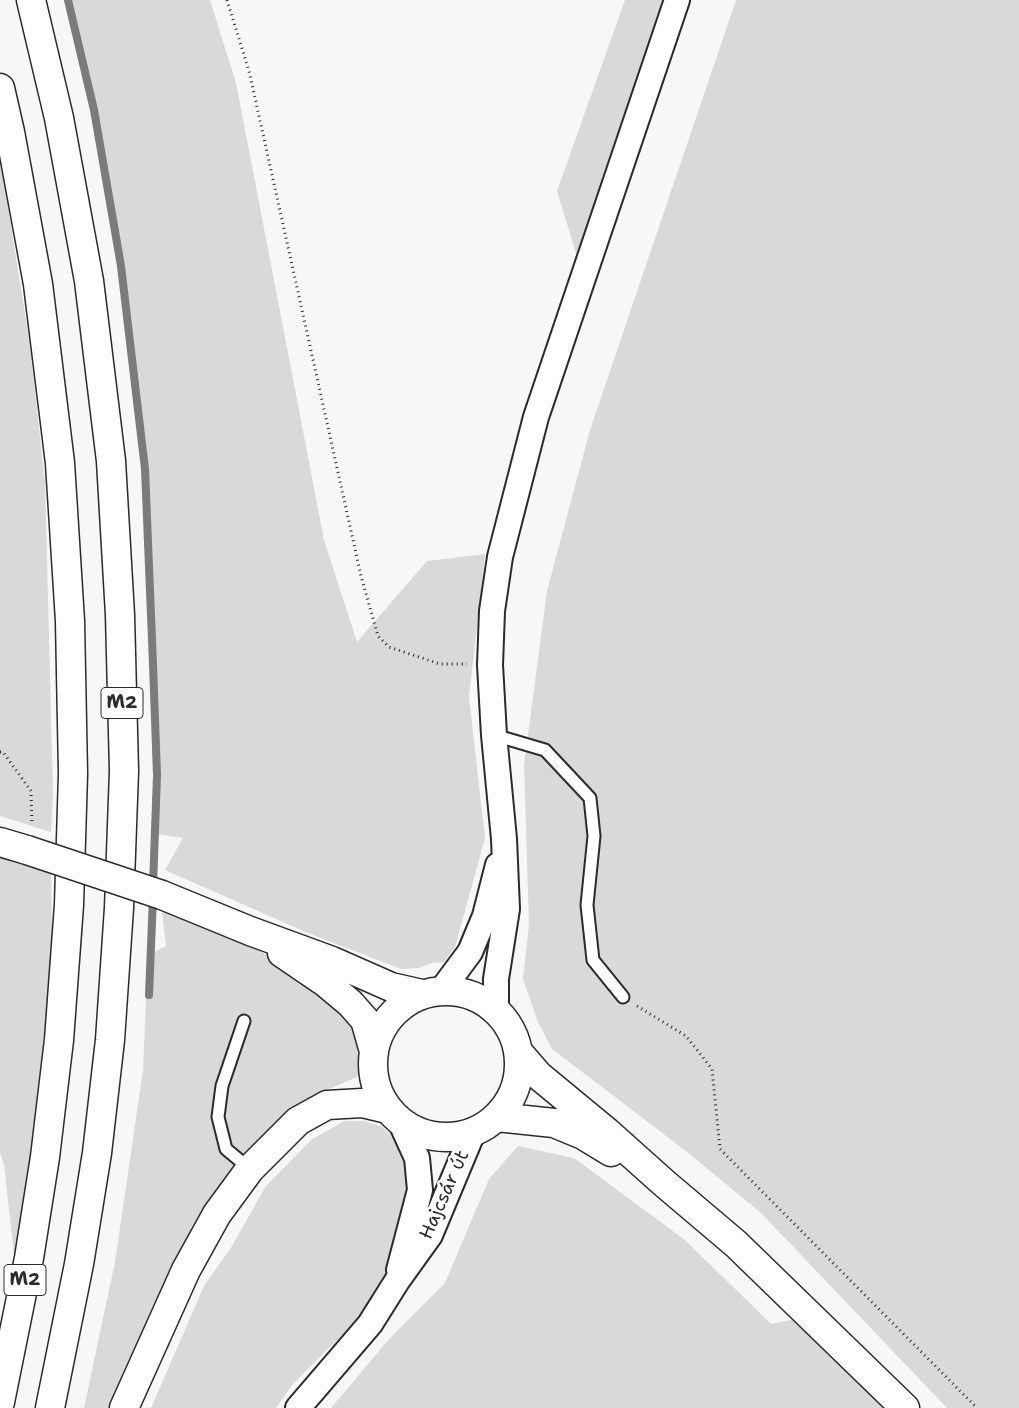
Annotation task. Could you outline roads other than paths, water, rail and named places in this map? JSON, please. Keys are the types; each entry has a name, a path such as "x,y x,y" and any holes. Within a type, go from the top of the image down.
{"main road":[{"name":"M2","path":"31,0 59,118 89,281 112,461 120,615 124,771 119,908 108,1059 97,1153 79,1264 50,1408"},
{"name":"M2","path":"0,88 38,284 60,462 70,621 72,774 69,905 59,1040 45,1156 29,1258 0,1402"},
{"path":"0,842 30,839 162,895 332,961 391,987 431,993 471,995 496,1010 507,1023 519,1053 518,1076 511,1098 497,1117 486,1126 473,1132 448,1138 423,1134 394,1116 362,1103 327,1105 298,1121 250,1169 217,1214 186,1270 124,1408"},
{"path":"250,930 350,1002 365,1020 374,1048"},
{"path":"394,1116 377,1090 372,1069 374,1048 383,1025 400,1006 431,993"},
{"path":"519,1053 538,1075 736,1244 905,1408"},
{"path":"497,1117 554,1123 583,1135 664,1183"}],"street":[{"path":"496,1010 496,979 507,909 504,839 494,736 490,665 492,611 500,557 536,417 677,0"},
{"path":"431,993 470,952 485,916 504,839"},
{"name":"Hajcsár út","path":"394,1116 417,1158 420,1190 397,1281"},
{"name":"Hajcsár út","path":"298,1408 370,1324 397,1281 430,1235 473,1132"}],"lane":[{"path":"494,736 545,750 590,798 594,836 587,905 593,960 623,997"},
{"path":"244,1021 222,1086 218,1117 226,1149 250,1169"}],"waterway":[{"path":"68,0 94,110 121,266 145,469 157,775 153,886"},
{"path":"149,995 153,897"}]}
